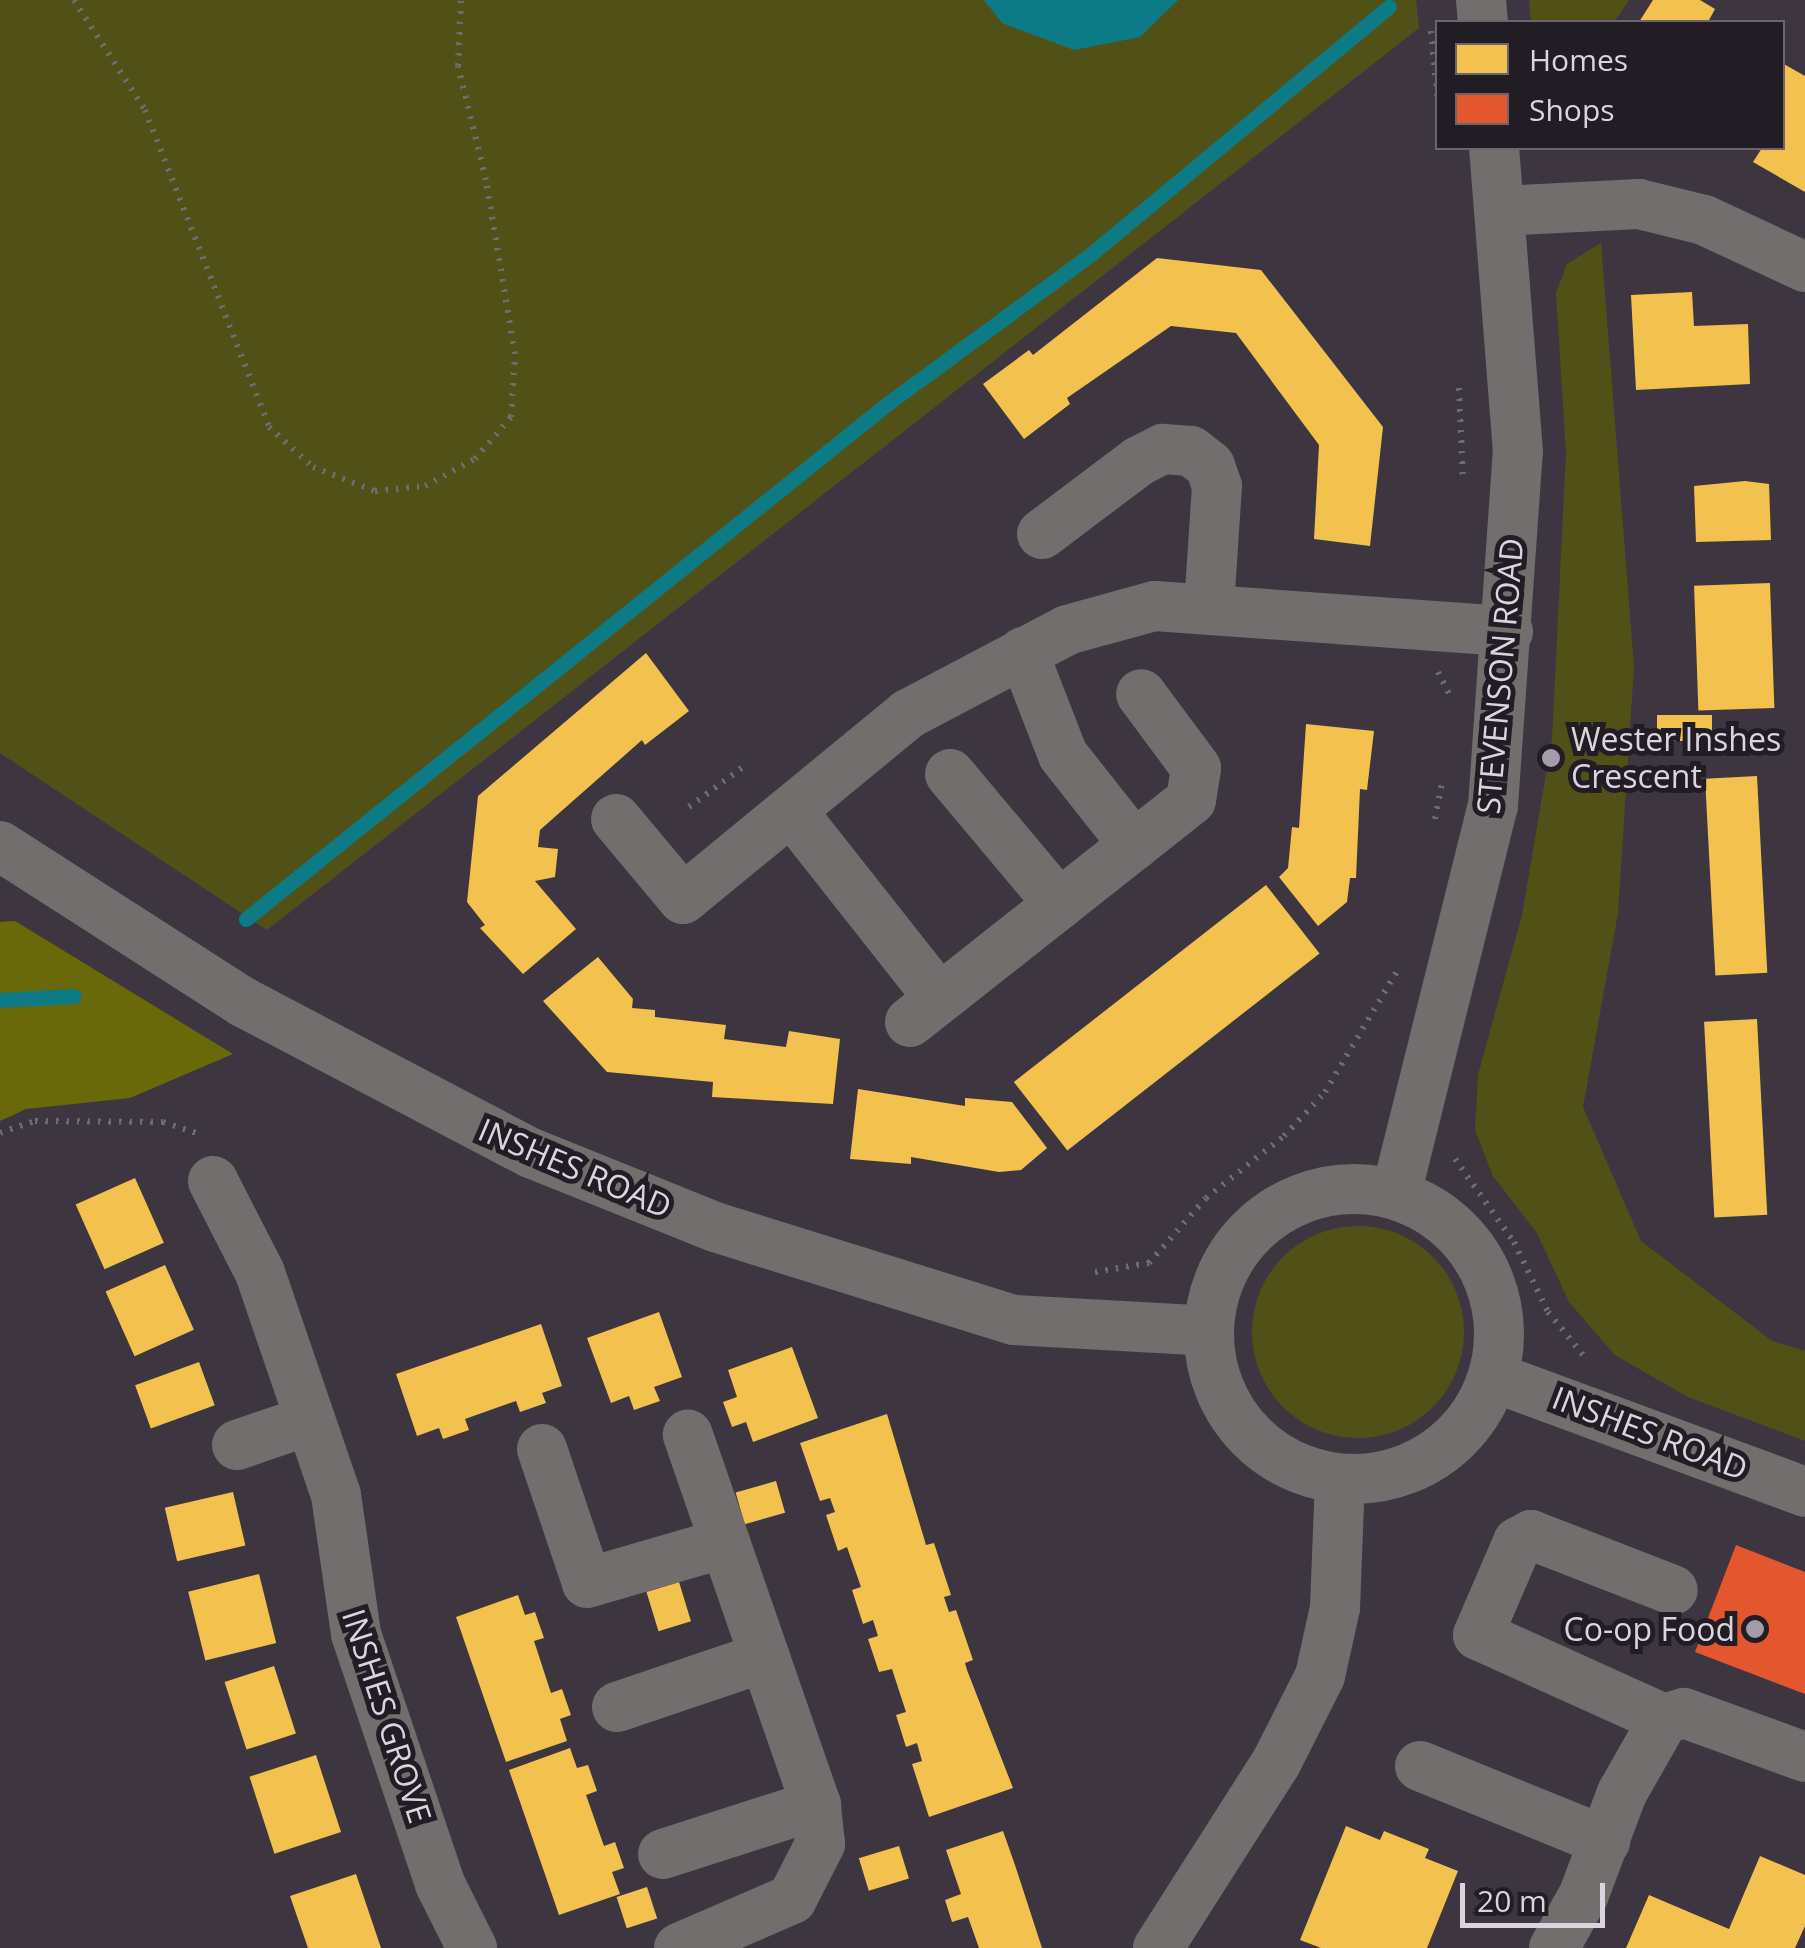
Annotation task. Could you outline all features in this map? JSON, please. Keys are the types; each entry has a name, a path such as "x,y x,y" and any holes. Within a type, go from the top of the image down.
{"street":[{"name":"STEVENSON ROAD","path":"1396,1194 1493,806 1518,452 1494,150"},
{"path":"1500,212 1639,204 1704,220 1805,267"},
{"path":"1042,534 1138,461 1163,449 1191,451 1210,466 1217,486 1209,606"},
{"path":"616,818 684,899 793,813 908,714 1067,630 1155,606 1209,606 1508,631"},
{"path":"1023,652 1064,755 1134,845"},
{"path":"793,813 925,1010 1191,800 1196,768 1141,694"},
{"path":"950,774 1059,904"},
{"name":"INSHES ROAD","path":"0,846 243,1002 568,1168 715,1227 1014,1320 1208,1331"},
{"name":"INSHES GROVE","path":"212,1182 278,1326 336,1494 356,1634 440,1884 472,1948"},
{"path":"1337,1190 1396,1194 1437,1214 1459,1235 1492,1286 1500,1332 1493,1377 1471,1421 1434,1455 1389,1476 1340,1479 1298,1468 1261,1446 1242,1424 1214,1374 1208,1331 1216,1287 1237,1248 1268,1216 1308,1196 1337,1190"},
{"name":"INSHES ROAD","path":"1493,1377 1805,1492"},
{"path":"238,1445 310,1420"},
{"path":"679,1948 792,1898 820,1844 816,1806 688,1435"},
{"path":"542,1449 587,1583 726,1542"},
{"path":"1159,1948 1276,1762 1320,1676 1335,1608 1340,1479"},
{"path":"1674,1590 1524,1536 1478,1636 1664,1719 1684,1713 1805,1757"},
{"path":"616,1707 765,1657"},
{"path":"1554,1948 1605,1841 1622,1793 1664,1719"},
{"path":"1420,1766 1605,1841"},
{"path":"663,1854 816,1806"}],"path":[{"path":"74,0 145,110 269,427 313,468 375,491 425,486 442,477 475,459 511,417 515,354 486,180 458,66 461,0"},
{"path":"1430,17 1435,70"},
{"path":"688,806 743,767"},
{"path":"1452,1146 1455,1162 1514,1242 1548,1312 1597,1371"}],"shaded area":[{"path":"0,0 1416,0 1419,28 267,930 0,753"},
{"path":"1529,0 1629,0 1615,20 1531,20"},
{"path":"1601,243 1634,667 1618,913 1583,1107 1641,1241 1772,1341 1805,1351 1805,1441 1688,1397 1615,1355 1569,1302 1537,1233 1493,1176 1475,1130 1478,1075 1522,915 1552,739 1566,453 1556,293 1567,264"},
{"path":"15,921 233,1054 130,1098 26,1109 0,1121 0,922"},
{"path":"1358,1226 1398,1234 1433,1257 1456,1292 1464,1332 1456,1372 1433,1407 1398,1430 1358,1438 1318,1430 1283,1407 1260,1372 1252,1332 1260,1292 1283,1257 1318,1234"}],"water":[{"path":"984,0 1178,0 1140,37 1074,50 1002,23"}],"building: Homes":[{"path":"1653,0 1700,0 1715,9 1709,20 1640,20"},
{"path":"1785,65 1805,76 1805,192 1753,162 1761,150 1785,150"},
{"path":"1157,258 1261,270 1383,427 1370,546 1314,539 1319,445 1236,333 1171,326 1067,398 1070,404 1024,439 983,384 1029,350 1033,355"},
{"path":"1692,292 1694,326 1748,324 1750,384 1636,390 1631,295"},
{"path":"1745,481 1769,484 1771,540 1696,542 1694,486"},
{"path":"1770,583 1774,708 1698,711 1694,586"},
{"path":"646,653 689,711 645,745 642,740 540,830 538,847 558,849 555,877 535,881 576,929 523,974 480,928 485,925 467,902 478,796"},
{"path":"1657,715 1712,715 1712,741 1657,741"},
{"path":"1306,724 1374,731 1367,790 1360,789 1356,878 1350,878 1347,902 1318,926 1279,877 1288,868 1292,827 1299,828"},
{"path":"1757,776 1767,973 1715,975 1705,779"},
{"path":"1266,885 1320,954 1067,1151 1014,1082"},
{"path":"598,957 633,999 632,1008 655,1010 655,1017 726,1025 724,1039 786,1047 789,1031 840,1039 833,1104 712,1097 713,1082 607,1072 543,1001"},
{"path":"1757,1019 1767,1215 1714,1218 1704,1022"},
{"path":"858,1089 965,1106 965,1098 1012,1102 1047,1148 1021,1170 999,1172 911,1157 911,1164 850,1159"},
{"path":"135,1178 164,1243 104,1269 76,1204"},
{"path":"165,1265 194,1330 134,1356 106,1291"},
{"path":"659,1312 682,1377 654,1387 660,1401 634,1410 629,1396 611,1403 587,1338"},
{"path":"541,1324 562,1386 542,1393 546,1403 520,1412 516,1401 465,1419 469,1430 443,1439 439,1428 417,1436 396,1374"},
{"path":"792,1347 818,1418 753,1442 746,1422 732,1427 723,1402 737,1397 728,1370"},
{"path":"199,1362 215,1405 151,1428 135,1385"},
{"path":"887,1414 926,1545 934,1543 951,1595 944,1597 949,1612 956,1610 973,1660 965,1663 967,1670 1013,1788 929,1817 912,1764 922,1761 917,1743 906,1747 896,1715 906,1712 892,1669 879,1672 868,1639 878,1636 873,1620 863,1624 852,1590 861,1587 847,1547 838,1551 826,1515 835,1512 830,1498 820,1501 800,1443"},
{"path":"776,1481 785,1513 745,1524 736,1493"},
{"path":"233,1492 245,1546 177,1561 165,1508"},
{"path":"259,1574 276,1643 205,1661 188,1592"},
{"path":"679,1582 691,1621 658,1631 646,1592"},
{"path":"518,1595 525,1615 535,1612 544,1638 534,1641 551,1693 562,1689 571,1715 560,1719 567,1741 506,1762 456,1617"},
{"path":"274,1666 296,1734 246,1750 225,1682"},
{"path":"570,1748 577,1768 588,1765 597,1791 586,1795 604,1846 615,1842 624,1868 612,1872 620,1894 559,1915 509,1770"},
{"path":"316,1755 341,1832 274,1854 249,1777"},
{"path":"1346,1826 1380,1840 1384,1831 1429,1849 1425,1858 1458,1871 1427,1948 1321,1948 1300,1940"},
{"path":"1003,1831 1042,1948 979,1948 968,1917 952,1922 945,1900 961,1894 946,1850"},
{"path":"899,1846 909,1879 869,1891 859,1858"},
{"path":"1760,1856 1805,1875 1805,1926 1795,1948 1626,1948 1649,1895 1729,1929"},
{"path":"356,1874 381,1948 308,1948 290,1896"},
{"path":"647,1887 657,1918 627,1928 617,1897"}],"building: Shops":[{"name":"Co-op Food","path":"1736,1545 1805,1572 1805,1694 1695,1652"}],"waterway":[{"path":"246,919 887,404 1091,254 1389,7"},
{"path":"0,1000 74,996"}],"place":[{"name":"Wester Inshes Crescent","path":"1551,758"},
{"name":"Co-op Food","path":"1755,1629"}]}
